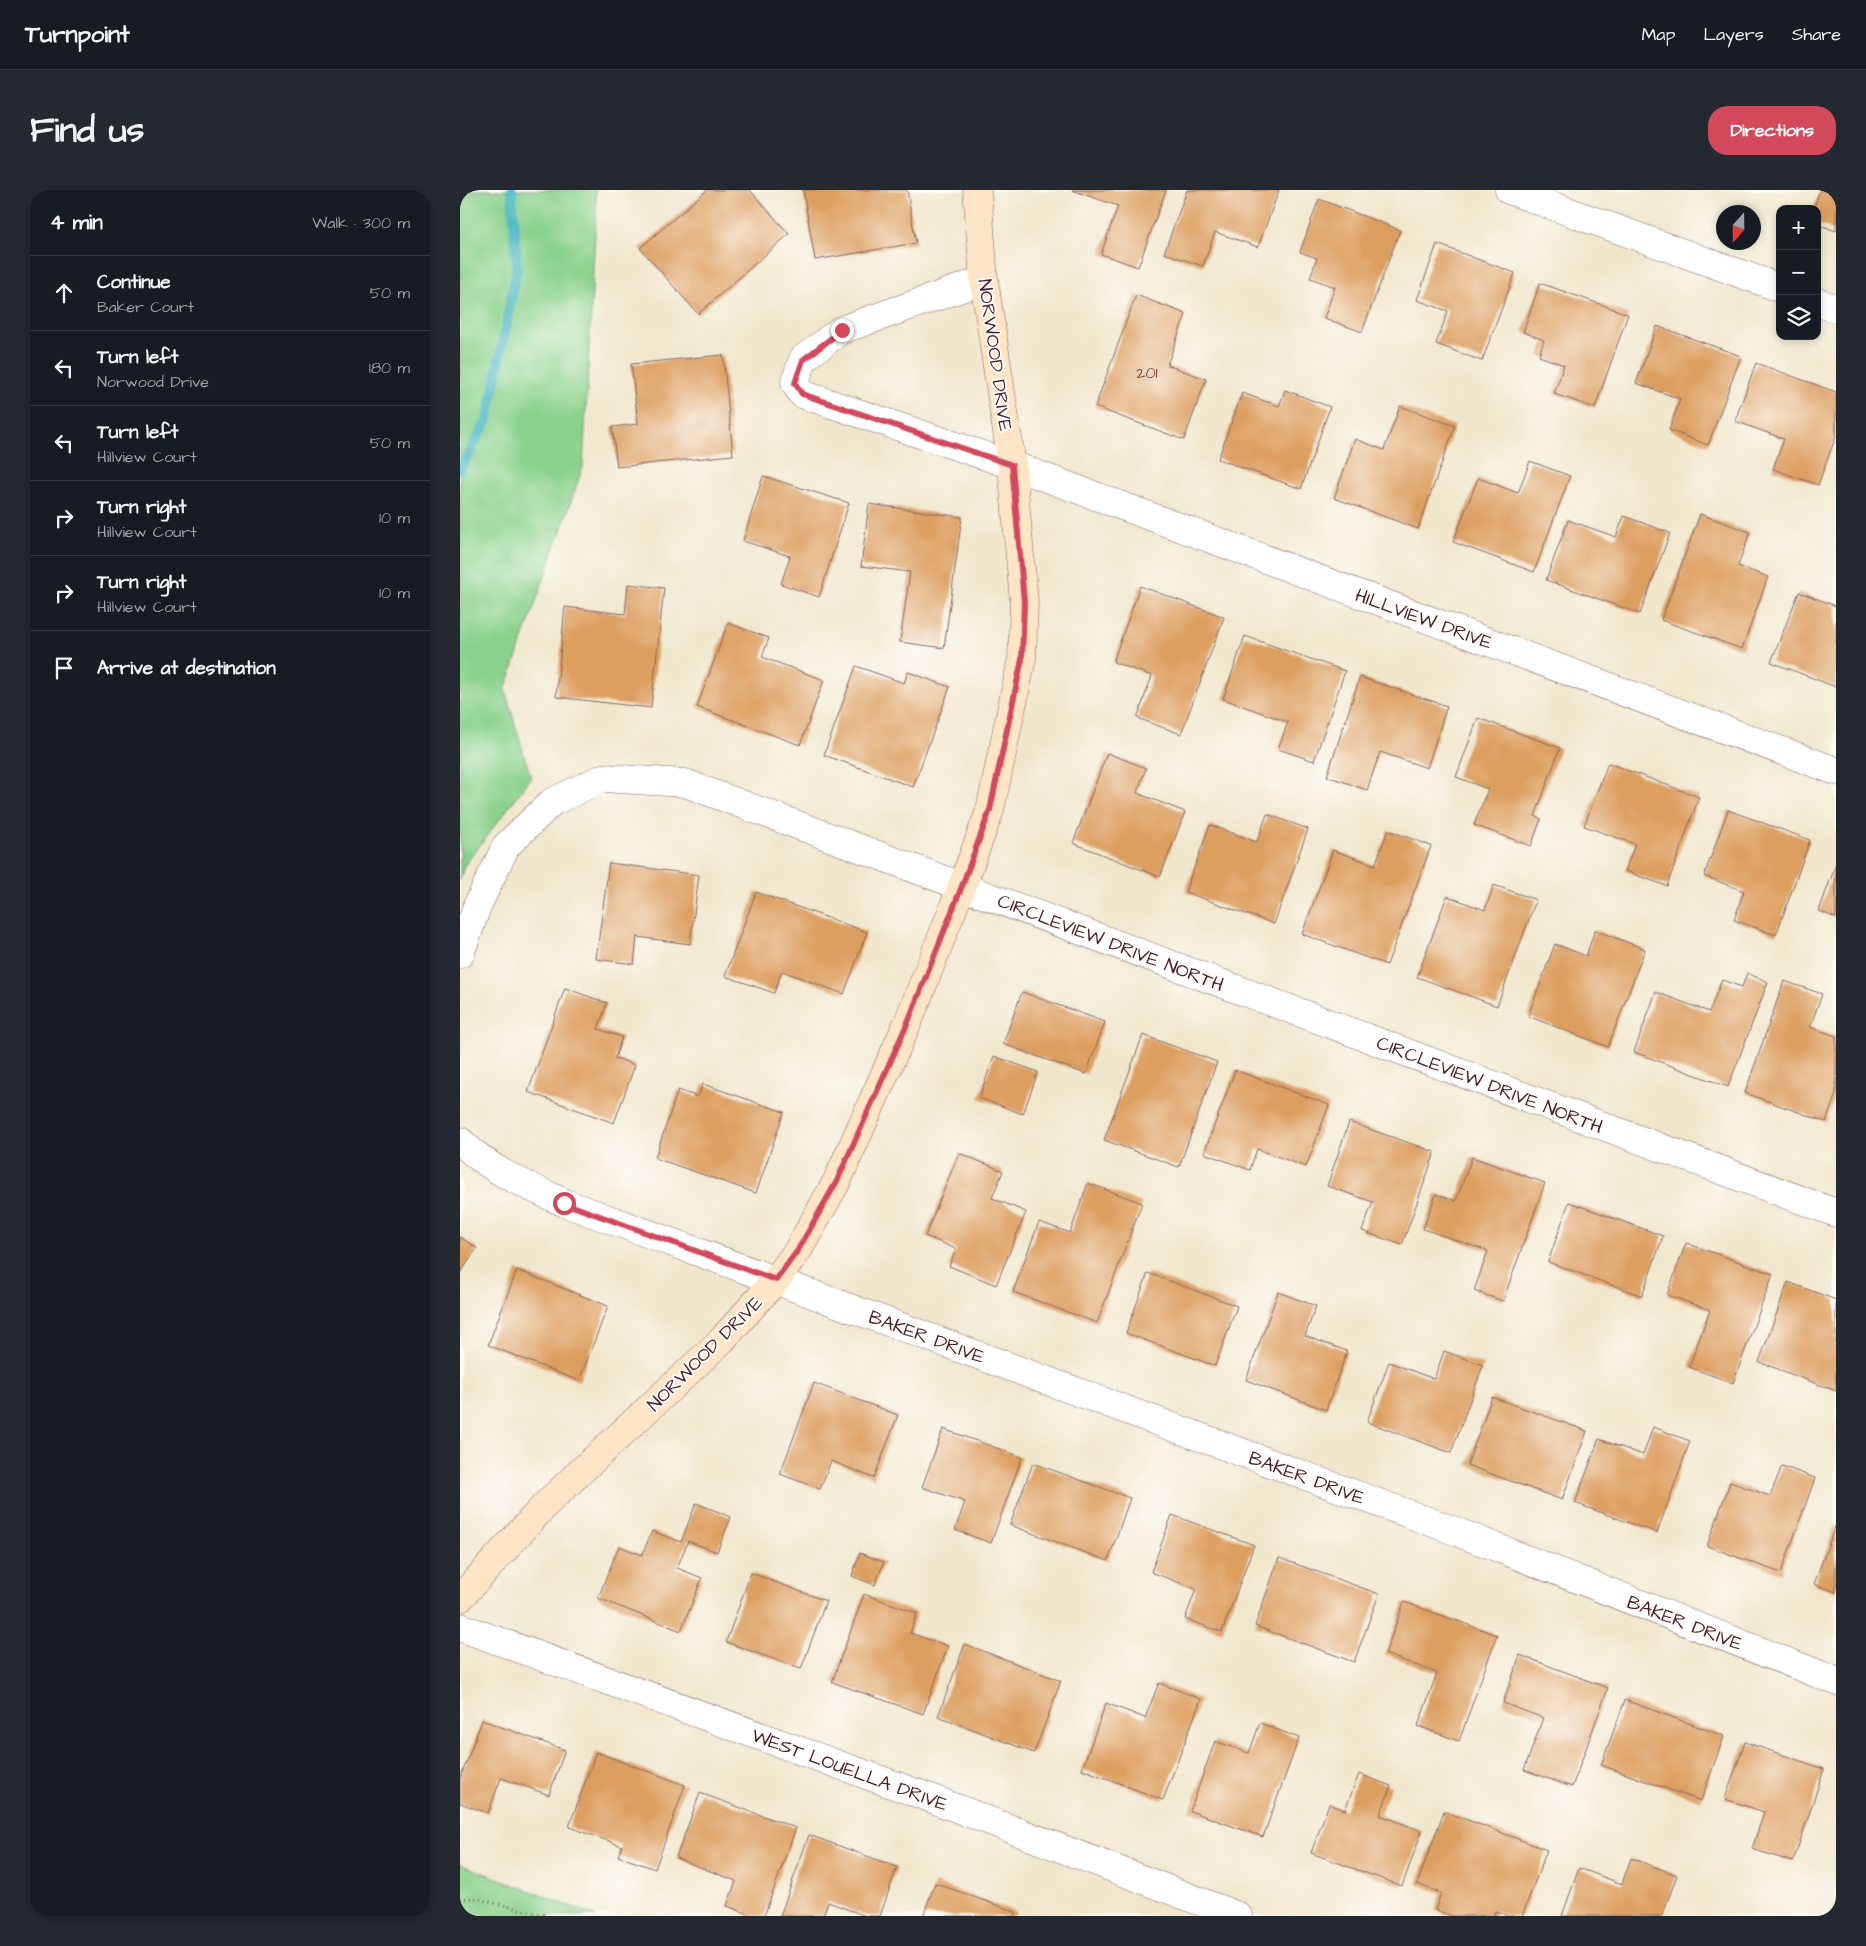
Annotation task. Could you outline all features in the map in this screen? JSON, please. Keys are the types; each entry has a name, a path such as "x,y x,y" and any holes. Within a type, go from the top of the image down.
{"main road":[{"name":"NORWOOD DRIVE","path":"460,1598 547,1504 722,1341 776,1280 798,1250 837,1181 908,1022 990,810 1022,659 1024,602 1012,465 984,280 977,190"}],"street":[{"path":"1509,190 1776,287"},
{"name":"HILLVIEW DRIVE","path":"984,280 842,330 803,360 795,383 802,394 1012,465 1836,771"},
{"path":"1821,303 1836,309"},
{"name":"CIRCLEVIEW DRIVE NORTH","path":"460,954 478,904 506,846 552,802 603,778 685,783 1836,1213"},
{"name":"BAKER DRIVE","path":"460,1140 478,1158 510,1178 564,1203 1455,1531 1836,1681"},
{"name":"WEST LOUELLA DRIVE","path":"460,1627 930,1798 1238,1916"}],"path":[{"path":"460,1898 474,1898 547,1916"}],"green space":[{"path":"460,190 596,190 596,213 583,467 505,690 531,778 464,866 460,880"},
{"path":"460,1864 596,1916 460,1916"}],"building":[{"path":"707,190 750,190 789,234 698,314 640,248"},
{"path":"803,190 907,190 916,243 815,260"},
{"path":"1072,190 1166,190 1138,267 1101,254 1118,206"},
{"path":"1187,190 1279,190 1258,247 1215,232 1203,266 1164,253"},
{"path":"1820,190 1836,190 1836,231 1821,225 1821,205 1814,205"},
{"path":"1319,199 1400,230 1362,332 1324,318 1335,287 1310,278 1317,258 1300,252"},
{"path":"1437,244 1515,273 1482,361 1436,344 1448,311 1417,300"},
{"path":"1540,283 1628,314 1595,408 1554,394 1564,365 1539,356 1544,340 1523,332"},
{"path":"1136,295 1186,314 1167,365 1206,379 1184,440 1095,407"},
{"path":"1657,326 1741,356 1708,445 1669,430 1680,399 1636,383"},
{"path":"723,355 733,455 617,467 612,427 638,424 631,364"},
{"path":"1756,363 1836,392 1836,436 1818,485 1773,469 1784,439 1735,421"},
{"path":"1285,390 1330,407 1301,489 1218,459 1242,393 1279,406"},
{"path":"1400,406 1455,426 1418,529 1334,498 1355,439 1384,450"},
{"path":"1530,461 1570,476 1534,572 1453,542 1478,478 1518,493"},
{"path":"763,476 849,503 819,597 781,584 790,556 743,541"},
{"path":"869,504 962,517 944,648 900,642 910,572 861,566"},
{"path":"1700,514 1750,532 1738,566 1768,577 1742,649 1661,620"},
{"path":"1624,516 1670,533 1640,614 1546,580 1568,520 1616,537"},
{"path":"628,584 664,588 651,708 556,697 565,607 625,614"},
{"path":"1140,586 1224,617 1181,734 1137,718 1152,676 1113,662"},
{"path":"1799,592 1836,606 1836,687 1771,662"},
{"path":"728,623 769,638 762,657 824,680 800,745 697,707"},
{"path":"1245,636 1345,671 1314,761 1278,749 1288,722 1223,699"},
{"path":"856,666 904,683 908,672 950,687 913,787 824,755"},
{"path":"1360,677 1447,706 1427,768 1380,752 1367,790 1327,776"},
{"path":"1478,718 1560,748 1535,816 1541,819 1531,846 1474,825 1488,789 1456,777"},
{"path":"1107,753 1146,768 1137,793 1185,812 1160,877 1073,843"},
{"path":"1608,763 1699,797 1667,886 1625,871 1635,844 1584,826"},
{"path":"1728,810 1810,840 1776,935 1734,920 1744,891 1704,876"},
{"path":"1267,814 1308,829 1274,924 1185,892 1210,825 1257,842"},
{"path":"1388,830 1431,846 1387,965 1302,934 1333,850 1375,865"},
{"path":"609,863 699,875 690,944 637,937 634,964 596,959"},
{"path":"1836,864 1836,918 1819,911"},
{"path":"1494,885 1536,900 1497,1006 1417,977 1447,896 1485,910"},
{"path":"756,892 867,932 844,994 782,971 774,993 725,976"},
{"path":"1595,930 1645,949 1608,1047 1528,1016 1555,944 1586,956"},
{"path":"1747,973 1768,982 1728,1087 1634,1052 1656,992 1709,1012 1722,980 1742,987"},
{"path":"1784,981 1822,994 1810,1027 1836,1036 1836,1094 1826,1122 1745,1093"},
{"path":"565,988 607,1003 598,1029 622,1037 615,1058 635,1065 614,1123 528,1092"},
{"path":"1022,992 1105,1022 1086,1074 1003,1044"},
{"path":"1143,1035 1217,1062 1179,1167 1104,1140"},
{"path":"994,1056 1038,1072 1023,1114 979,1098"},
{"path":"1235,1070 1329,1105 1306,1167 1257,1149 1250,1170 1204,1153"},
{"path":"703,1084 784,1112 756,1193 655,1158 678,1090 698,1097"},
{"path":"1349,1122 1435,1152 1402,1245 1362,1231 1373,1202 1327,1186"},
{"path":"959,1153 1003,1171 992,1198 1026,1212 996,1285 949,1266 956,1249 925,1236"},
{"path":"1472,1157 1545,1183 1503,1301 1474,1291 1488,1251 1423,1229 1436,1194 1456,1201"},
{"path":"1088,1183 1142,1203 1097,1323 1013,1292 1039,1222 1070,1233"},
{"path":"1569,1202 1663,1236 1642,1296 1548,1262"},
{"path":"460,1237 477,1248 460,1274"},
{"path":"1686,1243 1773,1274 1733,1383 1689,1367 1710,1310 1667,1295"},
{"path":"517,1270 608,1306 579,1381 488,1345"},
{"path":"1148,1273 1237,1306 1215,1366 1126,1333"},
{"path":"1788,1282 1836,1300 1836,1391 1759,1362"},
{"path":"1278,1292 1316,1306 1305,1336 1347,1351 1326,1410 1246,1380"},
{"path":"1444,1351 1483,1365 1451,1453 1367,1422 1389,1362 1434,1379"},
{"path":"814,1383 898,1415 874,1478 831,1461 820,1489 780,1474"},
{"path":"1492,1397 1587,1431 1562,1500 1467,1465"},
{"path":"1653,1427 1690,1441 1657,1533 1575,1503 1599,1439 1643,1455"},
{"path":"943,1429 1022,1457 991,1543 955,1530 965,1502 922,1487"},
{"path":"1033,1463 1130,1498 1108,1561 1010,1525"},
{"path":"1782,1466 1815,1478 1781,1573 1707,1546 1730,1482 1770,1496"},
{"path":"696,1503 731,1517 717,1552 688,1541 677,1568 702,1578 681,1631 598,1598 619,1546 642,1555 652,1531 681,1542"},
{"path":"1172,1515 1254,1545 1222,1632 1185,1619 1196,1589 1151,1572"},
{"path":"1836,1524 1836,1592 1814,1584"},
{"path":"860,1553 884,1562 875,1585 852,1576"},
{"path":"1279,1558 1379,1594 1354,1662 1255,1626"},
{"path":"751,1573 826,1601 801,1669 726,1642"},
{"path":"864,1594 917,1613 910,1633 948,1646 923,1714 832,1682"},
{"path":"1404,1602 1497,1635 1459,1741 1418,1726 1437,1673 1385,1654"},
{"path":"965,1644 1061,1681 1034,1753 938,1716"},
{"path":"1520,1655 1608,1688 1572,1787 1524,1770 1543,1718 1503,1703"},
{"path":"1159,1683 1201,1699 1163,1800 1082,1769 1106,1703 1145,1718"},
{"path":"1625,1700 1724,1736 1701,1801 1601,1765"},
{"path":"482,1720 565,1750 549,1795 501,1778 488,1813 460,1803 460,1779"},
{"path":"1260,1723 1299,1738 1263,1837 1190,1811 1215,1741 1249,1753"},
{"path":"1745,1742 1824,1769 1793,1862 1752,1849 1764,1812 1725,1799"},
{"path":"596,1752 685,1785 655,1869 618,1856 622,1846 569,1827"},
{"path":"1359,1774 1391,1786 1380,1815 1422,1831 1402,1886 1311,1853 1329,1804 1345,1810"},
{"path":"700,1793 796,1828 764,1916 754,1916 727,1906 736,1881 676,1858"},
{"path":"1444,1811 1547,1850 1522,1916 1508,1916 1495,1911 1494,1916 1452,1916 1435,1910 1441,1893 1417,1884"},
{"path":"809,1835 897,1867 880,1916 866,1916 828,1902 823,1916 780,1916"},
{"path":"1631,1858 1677,1875 1662,1916 1562,1916 1579,1868 1622,1884"},
{"path":"935,1883 1016,1912 1015,1916 923,1916"}],"waterway":[{"path":"460,469 488,419 517,268 512,190"}],"route":[{"path":"564,1203 776,1280 798,1250 837,1181 908,1022 990,810 1022,659 1024,602 1012,465 802,394 795,383 803,360 842,330"}]}
